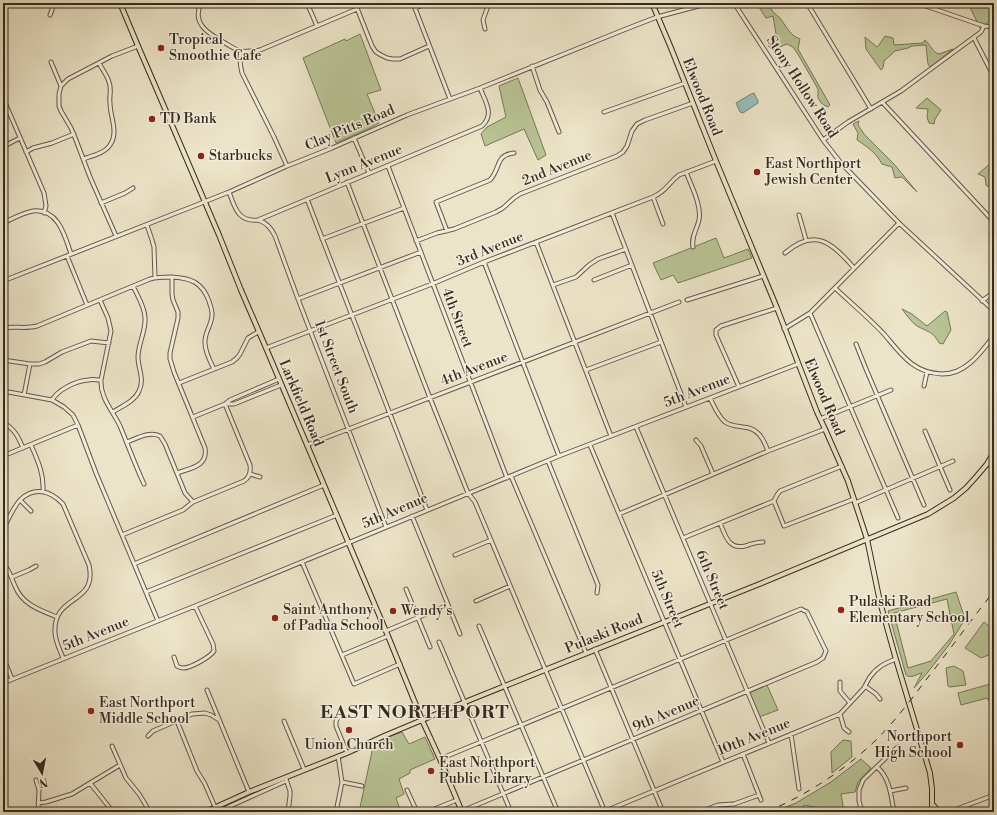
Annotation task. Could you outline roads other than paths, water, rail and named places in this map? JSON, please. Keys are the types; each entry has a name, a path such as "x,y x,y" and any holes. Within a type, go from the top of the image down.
{"main road":[{"name":"Larkfield Road","path":"120,3 205,202 240,290 400,664 422,720 462,811"},
{"name":"Elwood Road","path":"652,3 777,308 817,412 842,466 867,539 880,602 930,773 933,805 932,812"},
{"name":"Pulaski Road","path":"205,812 249,792 286,780 304,769 346,753 464,702 710,604 928,514 954,498 966,488 988,462 994,452"},
{"path":"933,805 940,811 949,812"}],"street":[{"path":"50,15 52,10 51,3"},
{"path":"201,3 198,14 201,26 212,36 234,48 248,52 260,50 357,9"},
{"path":"239,3 256,3"},
{"path":"307,3 317,26"},
{"path":"355,3 372,46 381,56 393,59 400,58 429,46"},
{"path":"413,3 450,99"},
{"path":"415,8 429,3"},
{"path":"485,29 483,20 488,3"},
{"path":"508,3 522,6 538,3"},
{"name":"Clay Pitts Road","path":"3,281 205,202 354,138 532,66 658,17 710,3"},
{"name":"Stony Hollow Road","path":"734,3 823,140 838,159 899,223 994,311"},
{"path":"806,3 871,109"},
{"path":"916,3 984,26 994,27"},
{"path":"823,140 848,122 915,82 974,38 984,26"},
{"path":"974,38 994,77"},
{"path":"116,236 90,177 74,134 59,106 59,94 61,86 68,79 112,56 138,46"},
{"path":"241,51 240,65 242,73 287,166"},
{"path":"51,62 61,86"},
{"path":"83,159 106,150 110,146 114,135 110,102 110,83 99,63"},
{"path":"532,66 540,90 547,102 559,132"},
{"path":"604,112 685,82"},
{"name":"Lynn Avenue","path":"258,220 482,126 488,117 489,112 480,88"},
{"path":"3,98 44,193 46,206 44,213"},
{"name":"2nd Avenue","path":"416,241 496,212 520,194 617,156 623,152 627,146 632,131 637,124 644,120 693,103"},
{"path":"882,103 994,222"},
{"path":"26,152 33,148 52,143 74,134"},
{"path":"3,147 20,138"},
{"path":"354,138 369,173"},
{"path":"447,231 436,202 490,180 501,157 514,152"},
{"name":"3rd Avenue","path":"266,348 653,197 662,192 674,178 679,175 716,161"},
{"name":"4th Street","path":"388,166 507,478"},
{"path":"686,172 700,212 692,240 693,247"},
{"path":"347,182 468,493 475,502 604,812"},
{"path":"101,203 133,188"},
{"path":"229,192 239,214 247,219 258,220"},
{"path":"653,197 663,224"},
{"path":"307,200 427,510"},
{"path":"322,239 404,208"},
{"path":"3,223 28,212 39,211 44,213 54,218 58,222 64,232 71,254"},
{"path":"612,213 686,407"},
{"path":"799,214 806,240"},
{"name":"1st Street South","path":"258,220 268,225 272,230 386,527"},
{"path":"784,329 810,313 899,223"},
{"path":"146,225 154,247 155,278"},
{"path":"785,253 806,240 820,240 832,246 854,268"},
{"path":"536,242 611,436"},
{"path":"553,286 576,277 598,259 626,249"},
{"path":"298,299 421,252"},
{"path":"67,256 87,305"},
{"path":"484,262 559,456"},
{"path":"594,280 632,265"},
{"path":"687,300 764,276"},
{"path":"3,328 32,328 155,278 172,277 188,279 199,285 207,295 212,313 210,325 206,335 205,346 214,369"},
{"path":"172,277 172,294 178,312 178,318 170,359 205,448 205,458 199,465 177,473"},
{"path":"114,412 136,396 142,384 138,355 145,325 145,318 133,286"},
{"path":"835,288 912,364 927,372 947,374 960,370 975,359 994,336"},
{"path":"982,301 994,292"},
{"path":"100,300 111,330 100,386 104,396 114,412 144,484"},
{"name":"4th Avenue","path":"307,445 679,302"},
{"path":"739,387 716,335 716,330 721,326 777,308"},
{"path":"810,313 898,518"},
{"path":"179,383 232,362 237,358 248,338 258,332"},
{"path":"3,360 39,364 62,352 92,341 109,343"},
{"path":"586,370 661,342"},
{"path":"856,344 924,505"},
{"path":"24,395 30,364"},
{"name":"5th Avenue","path":"3,683 195,606 559,456 798,364"},
{"path":"924,386 927,372"},
{"path":"193,417 279,379"},
{"path":"52,400 58,392 64,388 88,380 101,380"},
{"path":"225,404 234,404 281,384"},
{"path":"260,387 262,392"},
{"path":"820,419 890,390"},
{"path":"3,391 52,400 68,410 73,416 158,621"},
{"path":"710,398 722,419 731,425 749,428 758,432 768,451"},
{"path":"122,535 183,510 193,502 244,481 247,478 250,474 250,465 225,404"},
{"path":"3,422 13,429 23,448"},
{"path":"3,456 78,425"},
{"name":"6th Street","path":"636,427 768,743"},
{"path":"619,514 825,428"},
{"path":"925,431 950,490"},
{"path":"127,442 147,434 160,436 163,439 185,493 193,502"},
{"path":"696,440 701,446 713,474"},
{"path":"32,445 42,472 43,491"},
{"name":"5th Street","path":"590,445 723,762"},
{"path":"548,461 598,585 597,593"},
{"path":"842,466 780,491 776,495 774,501 784,526 885,490 953,461"},
{"path":"988,462 994,471"},
{"path":"250,474 260,477"},
{"path":"511,476 586,653"},
{"path":"134,564 324,485"},
{"path":"3,530 5,523 20,500 31,493 43,491 50,493 58,498 63,504 91,571 90,580 86,590 64,607 56,617 54,632 63,658"},
{"path":"20,500 31,511"},
{"path":"683,538 774,501"},
{"path":"146,592 336,515"},
{"path":"412,516 460,634"},
{"path":"720,523 728,541 736,546 740,547 754,542 763,542"},
{"path":"455,555 491,540"},
{"path":"302,562 354,684 400,664"},
{"path":"3,564 9,570 17,590 24,600 38,610 56,617"},
{"path":"12,577 36,566"},
{"path":"476,601 510,586"},
{"path":"406,589 430,647"},
{"path":"386,631 448,605"},
{"path":"174,657 177,666 183,668 207,658 216,651 195,606"},
{"name":"9th Avenue","path":"462,811 817,662 823,658 826,651 807,612 801,609 725,640"},
{"path":"479,626 558,812"},
{"path":"342,655 388,636"},
{"path":"440,759 725,640"},
{"path":"439,642 511,812"},
{"path":"595,650 663,812"},
{"path":"3,658 12,679"},
{"name":"10th Avenue","path":"604,812 840,714 865,686 879,667 886,662 896,659"},
{"path":"840,682 840,691 850,703"},
{"path":"865,686 880,699"},
{"path":"207,690 249,792"},
{"path":"148,736 153,731 192,714 200,713 212,715 219,720"},
{"path":"840,714 844,728 849,732"},
{"path":"339,716 336,721 336,726 346,753"},
{"path":"177,721 197,771 205,784 215,807"},
{"path":"284,721 304,769"},
{"path":"791,734 799,789"},
{"path":"112,746 126,778 139,794 150,812"},
{"path":"862,812 859,796 860,784 892,752 898,748"},
{"path":"3,753 5,759"},
{"path":"743,754 761,800"},
{"path":"336,812 342,782 338,756"},
{"path":"38,804 72,794 120,765"},
{"path":"877,767 884,775 890,792 894,812"},
{"path":"36,780 39,790 38,812"},
{"path":"217,812 286,780 290,791 288,812"},
{"path":"342,782 362,786"},
{"path":"90,783 112,811 106,812"},
{"path":"890,792 906,788"},
{"path":"407,790 417,812"},
{"path":"703,811 718,805 734,804 758,795"},
{"path":"949,812 994,795"},
{"path":"427,812 457,800"}],"water":[{"path":"754,93 758,103 743,113 740,112 736,103"}],"railway":[{"path":"766,812 796,798 825,781 852,761 877,739 904,708 994,591"}],"place":[{"name":"Tropical Smoothie Cafe","path":"161,48"},
{"name":"TD Bank","path":"152,119"},
{"name":"Starbucks","path":"201,156"},
{"name":"East Northport Jewish Center","path":"757,172"},
{"name":"Pulaski Road Elementary School","path":"841,610"},
{"name":"Wendy's","path":"393,611"},
{"name":"Saint Anthony of Padua School","path":"275,618"},
{"name":"East Northport Middle School","path":"91,711"},
{"name":"Union Church","path":"349,730"},
{"name":"Northport High School","path":"960,745"},
{"name":"East Northport Public Library","path":"431,771"}],"district":[{"name":"EAST NORTHPORT","path":"415,712"}]}
